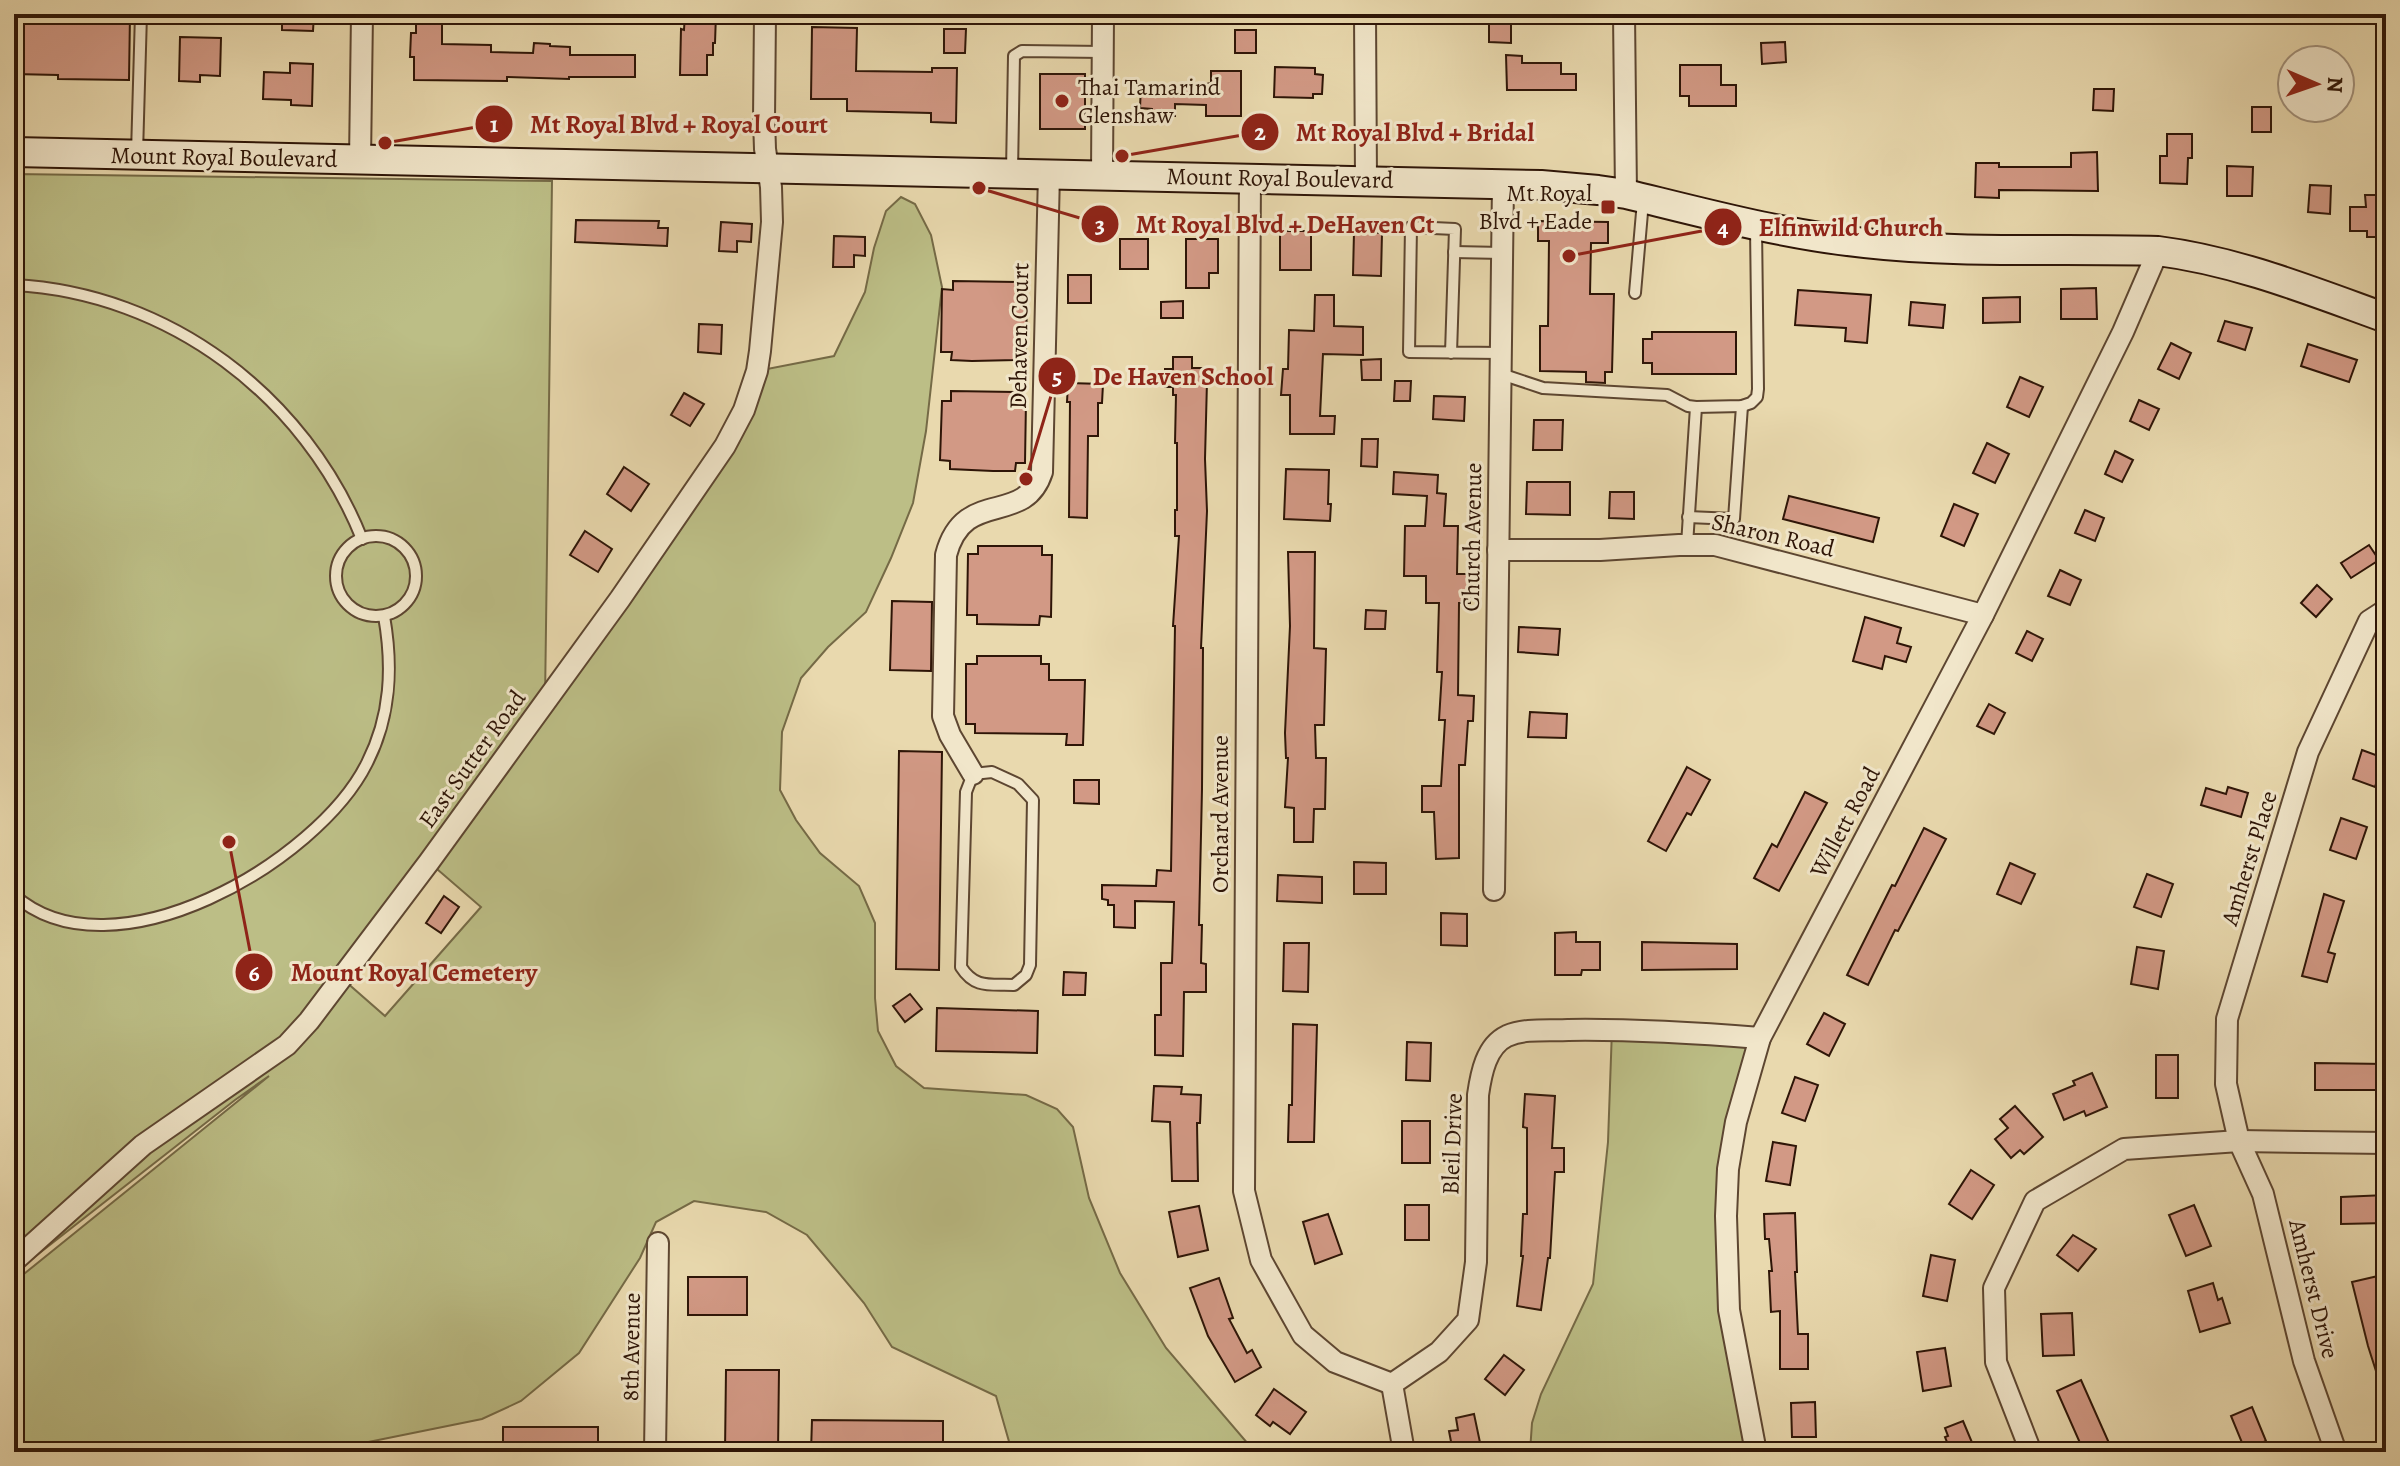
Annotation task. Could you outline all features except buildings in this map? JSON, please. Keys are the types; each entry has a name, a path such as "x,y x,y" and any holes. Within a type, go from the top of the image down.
{"main road":[{"name":"Mount Royal Boulevard","path":"14,152 1250,177 1503,184 1598,190 1863,243 1921,248 2158,251 2218,261 2386,318"}],"street":[{"path":"360,160 362,14"},
{"name":"East Sutter Road","path":"14,1261 143,1145 287,1045 342,980 620,599 732,434 752,390 760,351 772,222 764,119 765,14"},
{"path":"1102,175 1103,14"},
{"path":"1365,14 1366,180"},
{"path":"1624,14 1635,196"},
{"name":"Dehaven Court","path":"973,774 950,735 943,716 946,555 959,526 979,513 1022,500 1032,493 1042,472 1049,173"},
{"name":"Orchard Avenue","path":"1250,177 1244,1191 1261,1260 1303,1335 1335,1362 1392,1384"},
{"name":"Church Avenue","path":"1494,890 1503,184"},
{"name":"Willett Road","path":"1756,1452 1729,1310 1726,1216 1728,1169 1736,1122 1760,1038 1983,615 2123,332 2158,251"},
{"name":"Sharon Road","path":"1498,550 1715,545 1983,615"},
{"name":"Amherst Place","path":"2239,1141 2226,1084 2227,1019 2308,752 2369,621 2386,610"},
{"name":"Bleil Drive","path":"1392,1384 1439,1352 1468,1320 1476,1262 1478,1095 1482,1071 1490,1051 1506,1037 1528,1031 1640,1029 1760,1038"},
{"path":"2031,1452 1996,1362 1994,1288 2035,1201 2124,1149 2239,1141 2386,1143"},
{"name":"Amherst Drive","path":"2239,1141 2263,1194 2304,1361 2336,1452"},
{"name":"8th Avenue","path":"655,1452 658,1243"},
{"path":"1392,1384 1404,1452"}],"lane":[{"path":"137,155 141,14"},
{"path":"1012,173 1014,56 1022,51 1103,52"},
{"path":"1635,196 1635,293"},
{"path":"1501,374 1543,388 1667,395 1696,407 1751,403 1757,397 1758,389 1757,224"},
{"path":"1451,353 1455,229 1411,227 1409,352 1451,353 1501,353"},
{"path":"1454,252 1502,253"},
{"path":"14,285 78,293 119,304 187,336 228,363 275,403 328,470 348,505 362,539"},
{"path":"1688,517 1734,519 1742,406"},
{"path":"1687,545 1696,407"},
{"path":"362,539 392,540 408,552 415,569 416,579 410,598 402,607 384,616 359,612 348,605 339,589 337,578 342,557 362,539"},
{"path":"14,895 37,912 67,923 93,926 122,924 162,916 198,902 232,888 279,860 347,796 367,764 378,736 389,689 389,644 384,616"},
{"path":"992,772 1018,784 1033,800 1030,965 1026,975 1014,985 980,983 969,979 961,967 966,792 973,774 992,772"}],"green space":[{"path":"14,174 552,181 545,701 664,536 757,371 834,356 865,292 886,211 901,197 915,204 931,235 942,287 926,431 913,503 866,612 828,647 801,678 782,732 780,790 796,820 820,853 859,886 875,923 878,1031 896,1066 924,1088 1026,1095 1057,1109 1073,1127 1089,1198 1120,1273 1166,1348 1255,1452 1012,1452 996,1396 892,1347 864,1303 807,1235 766,1212 694,1201 656,1222 640,1258 579,1353 521,1401 482,1419 319,1452 14,1452 14,1282 269,1076 14,1273","holes":["430,863 481,907 385,1016 345,981"]},
{"path":"1612,1029 1760,1038 1726,1216 1756,1452 1530,1452 1532,1423 1541,1394 1593,1284 1608,1142"}],"place":[{"name":"Thai Tamarind Glenshaw","path":"1062,101"},
{"name":"Mt Royal Blvd + Royal Court","path":"385,143"},
{"name":"Mt Royal Blvd + Bridal","path":"1122,156"},
{"name":"Mt Royal Blvd + DeHaven Ct","path":"979,188"},
{"name":"Mt Royal Blvd + Eade","path":"1608,207"},
{"name":"Elfinwild Church","path":"1569,256"},
{"name":"De Haven School","path":"1026,479"},
{"name":"Mount Royal Cemetery","path":"229,842"}]}
